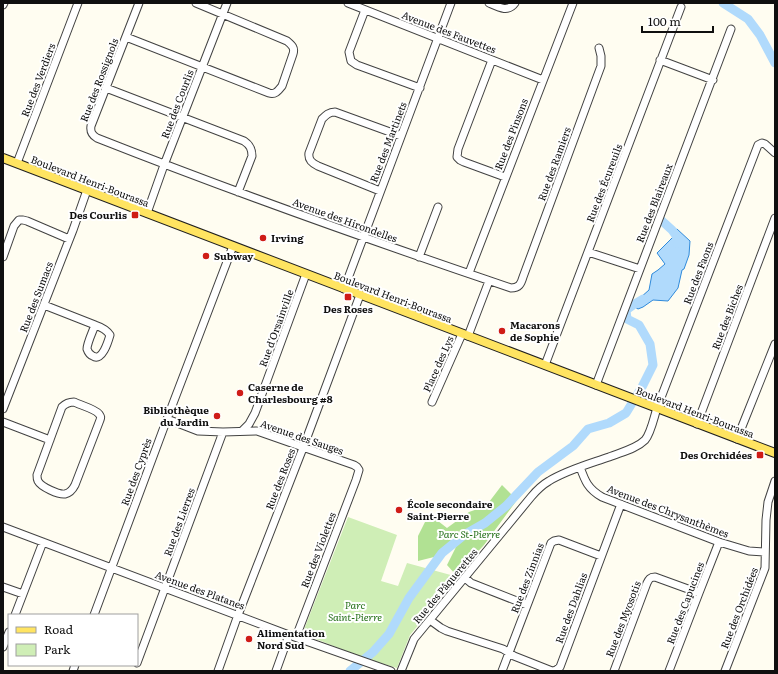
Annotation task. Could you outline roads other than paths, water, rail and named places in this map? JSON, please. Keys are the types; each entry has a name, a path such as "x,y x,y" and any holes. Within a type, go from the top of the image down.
{"main road":[{"name":"Boulevard Henri-Bourassa","path":"3,158 775,453"}],"street":[{"name":"Rue des Verdiers","path":"17,163 78,3"},
{"name":"Rue des Rossignols","path":"139,3 90,130 91,133 97,138 164,165"},
{"path":"126,37 269,94 276,93 282,86 294,50 293,46 287,41 196,3"},
{"name":"Rue des Courlis","path":"147,213 164,165 227,3"},
{"name":"Avenue des Fauvettes","path":"348,3 543,80"},
{"name":"Rue des Martinets","path":"344,289 451,3"},
{"path":"489,3 504,9 513,6 515,3"},
{"name":"Rue des Pinsons","path":"468,273 573,3"},
{"name":"Rue des Écureuils","path":"544,365 681,7"},
{"path":"365,10 349,52 351,61 357,65 420,88"},
{"name":"Rue des Blaireaux","path":"596,385 732,29"},
{"name":"Rue des Ramiers","path":"519,286 601,66 600,48"},
{"path":"492,60 458,149 457,157 464,162 505,178"},
{"path":"660,60 713,80"},
{"path":"106,88 244,141 248,144 252,152 252,156 238,192"},
{"path":"380,191 318,166 310,161 309,153 322,120 325,116 332,112 336,112 400,136"},
{"name":"Rue des Faons","path":"657,408 758,145 762,143 775,153"},
{"name":"Avenue des Hirondelles","path":"164,165 489,281 511,288 519,286"},
{"name":"Rue des Sumacs","path":"3,409 87,190"},
{"path":"419,257 438,207"},
{"name":"Rue des Biches","path":"697,424 775,218"},
{"path":"3,257 14,226 19,220 27,221 69,239"},
{"name":"Rue des Cyprès","path":"94,614 233,246"},
{"path":"588,252 640,269"},
{"name":"Rue d'Orsainville","path":"242,431 249,424 255,413 306,274"},
{"name":"Place des Lys","path":"432,402 465,335 489,281"},
{"name":"Rue des Roses","path":"218,671 360,295"},
{"path":"44,305 95,325"},
{"path":"737,439 775,344"},
{"path":"74,402 100,414 100,420 75,485 65,494 61,494 45,487 38,482 37,475 50,440 62,407 65,404 74,402"},
{"name":"Rue des Pâquerettes","path":"401,671 414,639 531,497 540,488 556,477 632,448 644,441 649,434 657,408"},
{"name":"Avenue des Sauges","path":"167,419 198,430 223,432 257,431 354,465 359,470"},
{"path":"3,422 50,440"},
{"name":"Rue des Lierres","path":"138,661 223,432"},
{"name":"Avenue des Chrysanthèmes","path":"580,467 585,482 594,493 602,497 719,542 749,551 765,552"},
{"name":"Rue des Violettes","path":"276,671 293,636 359,470"},
{"name":"Rue des Orchidées","path":"726,671 765,568 768,502 775,481"},
{"name":"Rue des Dahlias","path":"509,652 514,656 552,671 560,667 621,504"},
{"name":"Avenue des Platanes","path":"3,527 293,636 391,671"},
{"name":"Rue des Zinnias","path":"502,671 551,543 559,540 601,556"},
{"path":"16,614 43,542"},
{"name":"Rue des Capucines","path":"669,671 719,542"},
{"name":"Rue des Myosotis","path":"614,671 649,579 655,577 699,593"},
{"path":"465,578 471,583 527,605"},
{"path":"3,586 24,594"},
{"path":"430,620 447,631 509,652"},
{"path":"3,645 8,634"}],"water":[{"path":"677,229 690,241 689,255 684,269 682,270 678,288 668,301 653,300 638,309 632,305 649,290 652,274 665,264 657,253 673,237 675,230"}],"waterway":[{"path":"723,3 748,19 760,35 775,63"},
{"path":"661,220 677,237 677,243"},
{"path":"350,671 373,652 389,634 409,598 442,553 464,535 485,523 506,506 538,472 573,446 588,429 609,423 626,413 653,365 650,344 639,325 627,319 626,310 643,299"}],"place":[{"name":"Des Courlis","path":"135,215"},
{"name":"Irving","path":"263,238"},
{"name":"Subway","path":"206,256"},
{"name":"Des Roses","path":"348,297"},
{"name":"Macarons de Sophie","path":"502,331"},
{"name":"Caserne de Charlesbourg #8","path":"240,393"},
{"name":"Bibliothèque du Jardin","path":"217,416"},
{"name":"Des Orchidées","path":"760,455"},
{"name":"École secondaire Saint-Pierre","path":"399,510"},
{"name":"Alimentation Nord Sud","path":"249,639"}],"park label":[{"name":"Parc St-Pierre","path":"469,534"},
{"name":"Parc Saint-Pierre","path":"355,610"}]}
